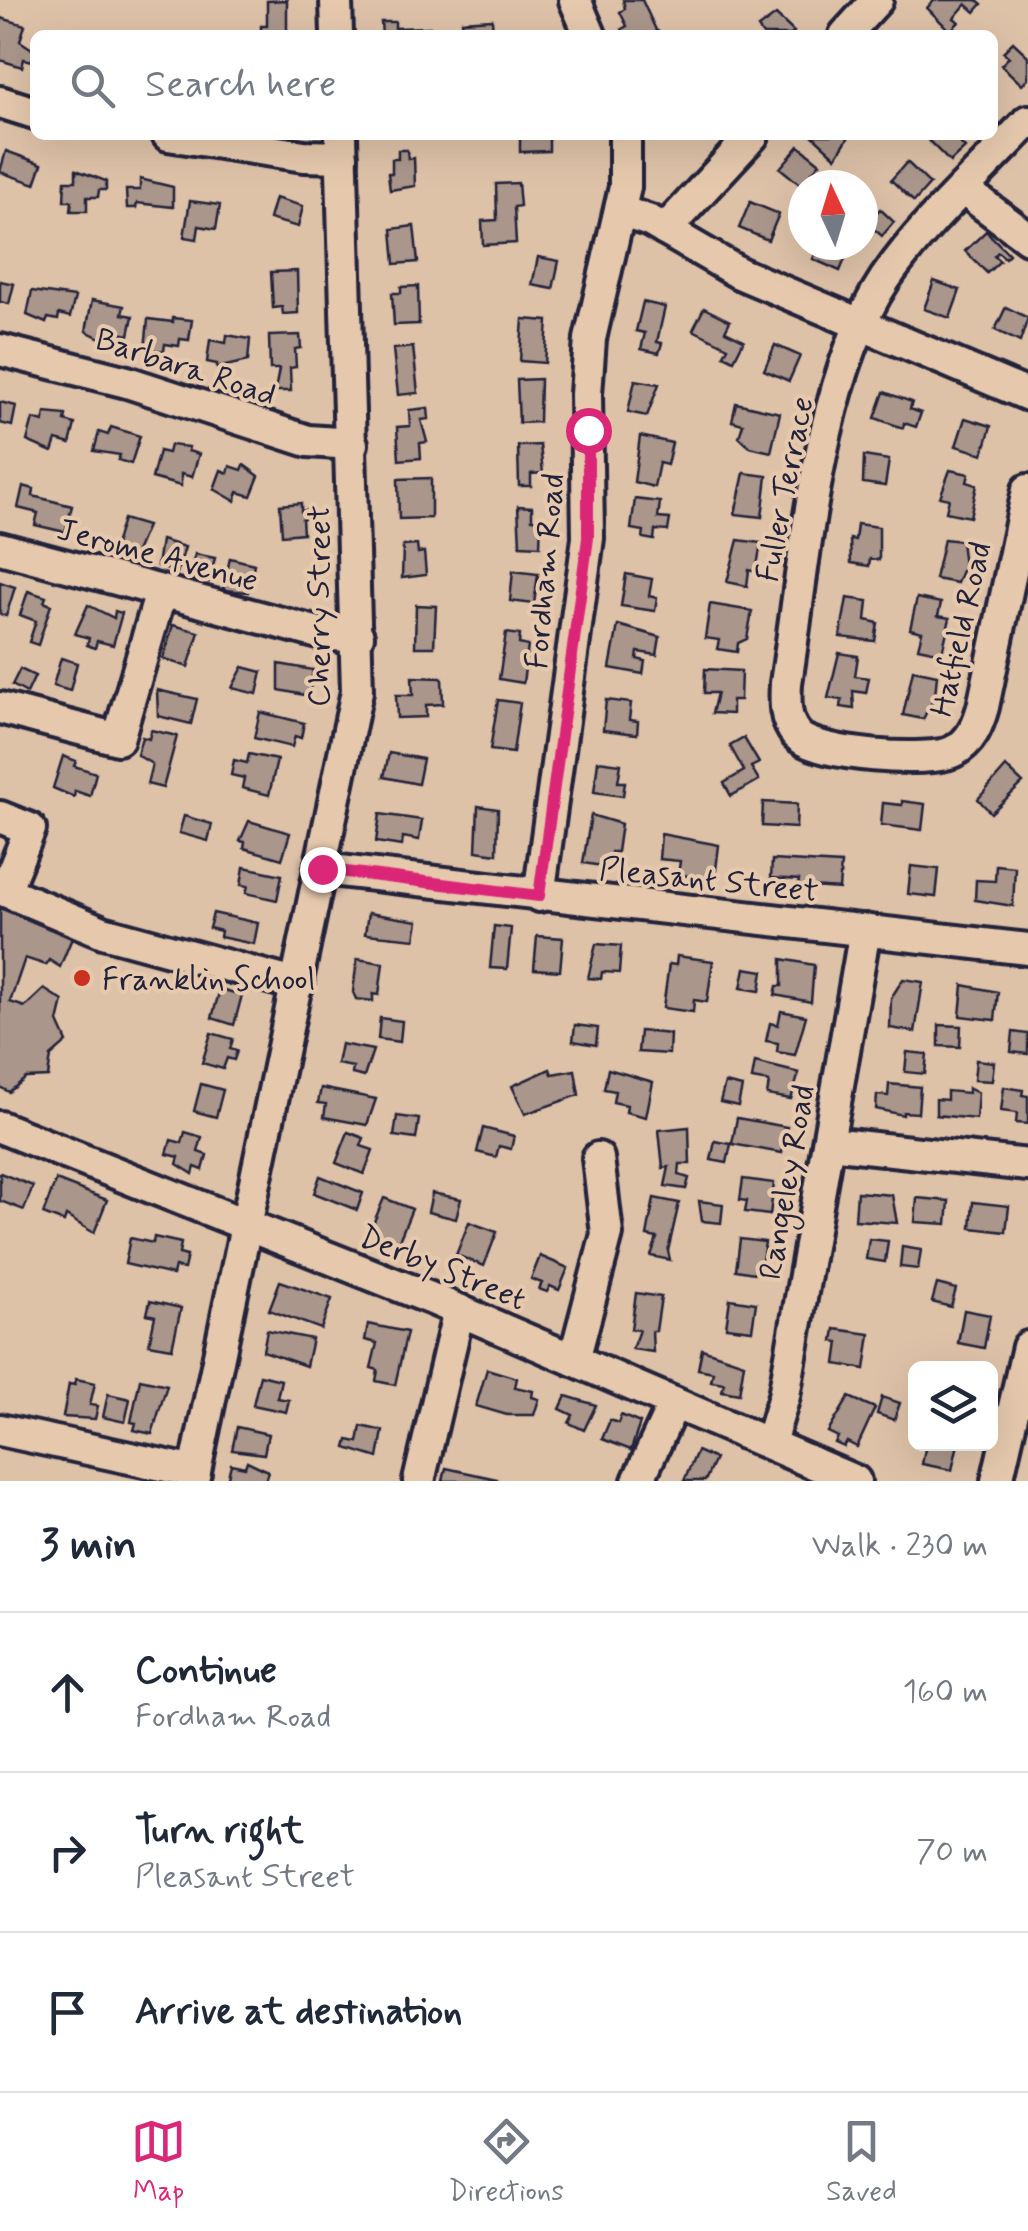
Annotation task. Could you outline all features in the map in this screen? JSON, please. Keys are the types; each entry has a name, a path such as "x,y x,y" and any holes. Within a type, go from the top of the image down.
{"street":[{"path":"336,0 337,30"},
{"path":"575,0 588,30"},
{"path":"850,30 877,0"},
{"path":"0,102 30,111"},
{"name":"Fuller Terrace","path":"870,754 808,743 793,730 786,705 822,449 862,327 898,262 1028,121"},
{"path":"200,140 304,156 341,146"},
{"name":"Fordham Road","path":"539,896 588,538 586,394 592,320 626,179 625,140"},
{"path":"665,230 748,140"},
{"name":"Cherry Street","path":"194,1476 356,705 358,636 341,146"},
{"path":"964,190 1028,238"},
{"path":"620,211 665,230 723,266 1028,395"},
{"name":"Barbara Road","path":"0,350 117,378 308,442 352,444"},
{"name":"Hatfield Road","path":"870,754 940,756 959,748 973,734 983,708 1028,490"},
{"name":"Jerome Avenue","path":"0,548 326,634 358,636"},
{"path":"0,708 118,739 161,592"},
{"path":"0,817 30,829 5,891 103,932 298,984"},
{"name":"Pleasant Street","path":"322,869 1028,948"},
{"name":"Rangeley Road","path":"770,1444 782,1405 865,930"},
{"name":"Derby Street","path":"0,1127 459,1310 770,1444 836,1477"},
{"path":"828,1142 1028,1165"},
{"path":"574,1360 606,1234 598,1158"},
{"path":"419,1481 459,1310"},
{"path":"998,1481 1028,1347"},
{"path":"638,1481 674,1403"},
{"path":"0,1430 194,1476"}],"building":[{"path":"287,0 287,30 261,30 261,26 267,26 267,1"},
{"path":"623,0 642,0 656,30 623,30 627,26 620,12 625,9"},
{"path":"934,0 977,0 982,4 975,12 966,4 954,18 959,22 951,30 927,8"},
{"path":"776,15 792,30 759,30"},
{"path":"1,18 25,25 20,41 30,48 30,60 24,59 22,67 0,60"},
{"path":"492,19 493,30 463,30 462,21"},
{"path":"381,22 395,22 395,28 430,27 430,30 382,30"},
{"path":"1013,42 1028,56 1028,78 1022,85 1001,65 1009,57 1003,52"},
{"path":"520,140 549,140 549,151 520,152"},
{"path":"817,140 847,140 836,157"},
{"path":"928,140 957,140 965,148 950,162"},
{"path":"799,146 820,163 814,170 788,170 788,175 780,168"},
{"path":"398,150 407,150 408,159 414,158 415,186 390,190 388,173 392,173 392,159 398,159"},
{"path":"6,151 42,164 35,184 0,172"},
{"path":"907,162 930,184 914,202 891,180"},
{"path":"76,170 106,181 106,190 99,190 98,197 87,197 87,211 71,211 72,201 64,201 65,181 76,181"},
{"path":"140,179 173,187 173,207 137,203 136,208 127,208 126,190 140,190"},
{"path":"518,183 520,206 514,207 516,243 483,245 482,221 497,220 496,184"},
{"path":"275,198 303,206 298,227 269,219"},
{"path":"190,201 220,205 216,229 199,226 197,239 184,237"},
{"path":"750,202 779,214 768,240 739,228"},
{"path":"878,211 894,222 882,236 878,233"},
{"path":"414,226 418,262 395,264 392,229"},
{"path":"986,231 1009,254 1005,258 998,252 994,256 1000,261 987,273 965,251"},
{"path":"538,257 559,261 553,289 532,285"},
{"path":"815,260 845,260 840,271"},
{"path":"297,271 298,313 283,314 282,307 273,308 271,272"},
{"path":"0,281 14,284 9,304 0,302"},
{"path":"934,281 960,290 950,318 924,309"},
{"path":"418,286 419,324 394,325 392,293 401,293 401,287"},
{"path":"32,291 75,297 70,317 59,314 58,320 48,318 46,323 27,315"},
{"path":"92,300 124,306 122,314 133,316 129,335 118,333 117,339 107,337 106,341 86,331"},
{"path":"643,302 665,307 657,342 662,343 659,353 641,349 645,333 636,331"},
{"path":"1006,307 1028,318 1020,342 995,330"},
{"path":"704,308 730,321 725,331 744,340 734,360 724,355 728,347 693,330"},
{"path":"173,318 192,320 189,340 180,339 179,346 165,344 164,351 145,349 148,319 173,322"},
{"path":"523,319 548,321 545,363 520,361"},
{"path":"227,335 250,339 248,361 217,368 217,364 207,362 210,340 226,343"},
{"path":"300,335 301,348 295,349 296,367 290,368 291,391 275,391 279,369 270,369 269,336"},
{"path":"775,345 800,356 789,381 764,370"},
{"path":"413,347 418,393 398,395 393,349"},
{"path":"540,379 539,422 519,423 517,380"},
{"path":"635,380 659,384 647,416 628,412"},
{"path":"884,392 912,402 910,409 921,413 916,427 904,423 903,428 875,418"},
{"path":"0,402 16,406 12,426 0,423"},
{"path":"736,403 780,413 771,452 750,447 739,437 743,424 732,421"},
{"path":"428,408 429,419 421,420 427,442 420,443 421,458 399,460 397,427 410,426 409,410"},
{"path":"45,413 66,415 65,421 75,424 70,444 56,440 52,452 27,441 33,419 43,422"},
{"path":"965,418 991,426 983,454 956,446"},
{"path":"111,427 140,436 131,464 118,460 120,455 94,451 99,432 108,435"},
{"path":"640,436 672,443 667,465 659,463 654,487 634,482"},
{"path":"170,445 189,447 188,451 199,454 192,477 181,474 181,486 152,478 159,451 168,453"},
{"path":"540,445 543,473 531,474 531,486 519,486 518,446"},
{"path":"864,456 889,460 885,486 863,483"},
{"path":"244,465 259,476 251,496 238,492 235,501 214,489 221,470 228,473 230,466 242,470"},
{"path":"950,470 969,474 967,482 977,485 970,517 946,512 949,499 940,497"},
{"path":"744,473 767,476 762,517 735,514"},
{"path":"431,478 431,518 399,519 398,479"},
{"path":"23,486 34,489 33,496 72,506 65,532 35,525 38,513 18,508"},
{"path":"635,499 660,502 658,518 670,519 668,531 655,530 654,540 643,538 644,531 631,529"},
{"path":"301,503 301,511 307,510 308,518 302,519 303,533 282,535 280,505"},
{"path":"518,506 532,507 532,519 541,520 540,546 520,545"},
{"path":"123,519 147,526 132,561 112,555"},
{"path":"857,524 879,527 879,560 870,559 869,566 851,563 850,539 855,540"},
{"path":"944,539 961,541 964,566 957,583 935,579"},
{"path":"161,540 185,547 177,573 157,566"},
{"path":"738,540 761,543 756,572 749,570 747,586 727,582"},
{"path":"417,545 418,553 424,552 426,575 402,578 403,546"},
{"path":"195,554 215,558 209,582 189,577"},
{"path":"230,558 254,564 248,592 223,590"},
{"path":"513,571 538,574 534,604 510,601"},
{"path":"626,574 652,579 649,596 657,598 655,611 621,606"},
{"path":"0,582 15,587 6,616 0,614"},
{"path":"28,591 46,597 44,602 51,605 38,645 29,642 36,621 20,615"},
{"path":"847,598 868,601 866,620 878,623 875,641 840,637"},
{"path":"917,598 941,603 938,616 950,618 942,653 918,648 922,632 910,629"},
{"path":"710,604 752,611 747,639 738,643 737,652 717,649 719,640 705,638"},
{"path":"88,605 114,618 115,611 122,613 113,645 97,641 95,648 87,645 89,638 75,634"},
{"path":"416,605 436,606 434,647 415,647"},
{"path":"173,625 199,632 188,667 163,659"},
{"path":"618,625 660,637 657,655 638,652 637,659 645,661 643,674 610,668"},
{"path":"506,633 520,635 519,644 528,646 523,683 499,679"},
{"path":"839,653 858,656 855,676 869,678 866,693 853,691 854,709 841,707 842,700 828,698"},
{"path":"61,658 77,663 70,691 53,686"},
{"path":"279,664 313,670 309,696 279,690"},
{"path":"243,667 262,672 257,694 232,688"},
{"path":"20,669 35,676 27,693 12,685"},
{"path":"705,669 741,671 740,700 732,700 732,714 712,713 717,693 704,693"},
{"path":"913,670 937,675 935,696 923,719 903,715"},
{"path":"412,677 442,678 443,704 426,705 426,717 397,718 396,695 413,695"},
{"path":"157,690 197,699 191,724 158,716"},
{"path":"498,700 520,703 513,753 490,750"},
{"path":"606,700 631,703 629,720 638,721 637,734 603,730"},
{"path":"260,712 304,723 301,738 295,736 292,747 254,738"},
{"path":"151,730 177,736 163,788 147,784 152,764 137,755 142,737 149,739"},
{"path":"744,738 759,763 751,767 759,780 731,796 724,783 744,771 730,746"},
{"path":"389,753 423,759 418,784 384,777"},
{"path":"249,754 277,760 269,795 242,788 244,778 231,775 234,760 247,763"},
{"path":"63,756 76,761 74,766 96,773 90,796 75,791 74,797 53,788"},
{"path":"598,761 621,764 618,782 625,782 623,796 594,792"},
{"path":"1006,767 1023,783 991,813 978,799"},
{"path":"902,801 925,804 922,830 881,825 883,803 902,805"},
{"path":"763,802 797,804 796,828 762,826"},
{"path":"478,806 498,809 497,854 476,851"},
{"path":"380,814 422,820 419,840 403,837 402,846 376,842"},
{"path":"591,815 621,824 617,852 611,852 608,867 583,863"},
{"path":"184,816 212,824 208,841 179,833"},
{"path":"249,821 290,833 282,859 244,848 245,842 240,841"},
{"path":"661,834 719,845 715,878 678,875 680,861 659,859"},
{"path":"772,860 841,864 839,889 798,886 799,880 771,878"},
{"path":"996,865 1015,867 1013,906 975,900 976,880 995,881"},
{"path":"911,866 939,869 936,897 908,894"},
{"path":"244,867 282,875 277,900 246,893 248,886 241,885"},
{"path":"0,901 64,926 62,933 72,938 60,967 49,960 46,965 25,958 10,1002 25,1007 44,989 63,1001 58,1022 67,1042 51,1056 48,1077 26,1078 9,1092 0,1087"},
{"path":"213,913 258,923 254,944 220,937 221,931 209,928"},
{"path":"368,913 418,921 415,939 365,934"},
{"path":"494,926 511,928 507,969 490,968"},
{"path":"537,936 563,938 560,971 534,969"},
{"path":"596,944 621,946 619,973 602,972 601,979 588,978"},
{"path":"677,956 713,961 707,1002 694,1000 693,1012 663,1008 669,964 676,965"},
{"path":"357,959 383,963 379,995 373,994 373,1001 356,999 353,992"},
{"path":"782,959 814,965 811,1002 775,995 777,986 782,986"},
{"path":"745,968 763,971 760,991 741,988"},
{"path":"903,979 923,982 915,1032 890,1028 891,998"},
{"path":"963,985 998,992 995,1020 960,1016"},
{"path":"220,989 242,995 234,1025 212,1018"},
{"path":"781,1011 806,1016 795,1055 777,1052 778,1043 766,1041 770,1023 778,1025"},
{"path":"380,1018 402,1021 400,1042 378,1039"},
{"path":"575,1025 598,1028 596,1045 573,1041"},
{"path":"939,1025 961,1026 960,1047 939,1046"},
{"path":"640,1031 670,1034 669,1054 638,1052"},
{"path":"1013,1032 1028,1034 1028,1054 1011,1052"},
{"path":"211,1033 233,1039 230,1049 237,1051 234,1060 227,1058 223,1069 202,1063"},
{"path":"341,1044 373,1050 364,1077 352,1074 353,1067 337,1064"},
{"path":"907,1052 927,1054 925,1074 905,1072"},
{"path":"976,1060 994,1062 992,1081 974,1080"},
{"path":"755,1062 799,1073 791,1099 767,1095 769,1082 752,1079"},
{"path":"550,1069 552,1074 575,1070 579,1095 525,1114 512,1086"},
{"path":"608,1069 653,1082 646,1117 626,1112 627,1105 613,1102 615,1091 604,1089"},
{"path":"725,1083 742,1087 738,1106 720,1102"},
{"path":"201,1084 223,1090 216,1117 194,1111"},
{"path":"889,1084 920,1087 918,1113 903,1115 876,1109 877,1095 888,1096"},
{"path":"1004,1087 1023,1090 1022,1095 1028,1096 1028,1124 1016,1123 1017,1113 1001,1111"},
{"path":"321,1088 376,1099 367,1125 324,1117 326,1104 318,1103"},
{"path":"968,1088 978,1093 976,1119 936,1115 936,1099 947,1100 947,1091 968,1093"},
{"path":"397,1116 419,1119 416,1139 394,1136"},
{"path":"737,1118 787,1127 782,1153 732,1144"},
{"path":"689,1127 690,1164 680,1164 679,1175 689,1178 686,1189 665,1186 669,1167 663,1168 659,1130"},
{"path":"483,1128 514,1136 511,1149 499,1146 496,1157 477,1152"},
{"path":"185,1132 202,1137 198,1152 207,1155 203,1170 195,1167 193,1174 177,1164 179,1157 167,1154 171,1140 182,1143"},
{"path":"348,1132 364,1138 361,1146 373,1150 364,1174 336,1163"},
{"path":"715,1141 731,1144 727,1163 711,1160"},
{"path":"0,1173 33,1186 24,1210 0,1201"},
{"path":"320,1176 363,1193 357,1210 314,1193"},
{"path":"743,1179 774,1183 770,1215 745,1212 747,1201 740,1200"},
{"path":"56,1180 107,1200 94,1233 66,1216 64,1222 43,1214"},
{"path":"857,1192 892,1195 897,1223 855,1220"},
{"path":"432,1193 461,1199 456,1219 428,1212"},
{"path":"384,1198 412,1209 398,1243 370,1231"},
{"path":"654,1198 679,1203 668,1251 670,1260 651,1256 657,1238 647,1236"},
{"path":"917,1198 949,1201 947,1224 915,1222"},
{"path":"699,1201 723,1204 721,1223 702,1221"},
{"path":"973,1202 1009,1206 1006,1232 971,1228"},
{"path":"469,1222 497,1232 484,1266 456,1255"},
{"path":"154,1237 181,1243 179,1254 187,1256 184,1269 175,1267 173,1275 125,1264 130,1238 153,1243"},
{"path":"740,1239 765,1242 760,1274 736,1270"},
{"path":"869,1239 888,1241 885,1262 866,1259"},
{"path":"902,1247 921,1250 918,1269 900,1267"},
{"path":"540,1256 568,1268 559,1290 550,1286 547,1292 539,1289 542,1283 531,1279"},
{"path":"280,1281 332,1299 321,1329 269,1310"},
{"path":"937,1284 956,1289 951,1307 932,1302"},
{"path":"636,1293 661,1297 656,1331 652,1331 653,1352 632,1349 639,1330 631,1329"},
{"path":"730,1299 756,1303 752,1330 726,1327"},
{"path":"150,1301 181,1308 172,1348 149,1344 155,1316 147,1314"},
{"path":"964,1310 990,1315 984,1348 958,1343"},
{"path":"368,1324 407,1332 395,1385 376,1381 378,1370 371,1368 377,1343 365,1340"},
{"path":"835,1329 870,1334 865,1369 836,1364 839,1342 833,1341"},
{"path":"267,1330 312,1339 306,1366 263,1351"},
{"path":"702,1349 744,1363 739,1394 722,1391 724,1383 711,1381 713,1372 698,1369"},
{"path":"487,1369 517,1378 515,1387 533,1391 532,1397 539,1399 534,1415 507,1415 476,1406"},
{"path":"260,1375 281,1380 277,1398 289,1400 286,1412 253,1405"},
{"path":"76,1379 95,1383 90,1405 98,1406 95,1419 63,1417 69,1384 75,1385"},
{"path":"140,1379 167,1385 152,1434 134,1430 136,1423 131,1422"},
{"path":"108,1394 130,1399 125,1422 103,1417"},
{"path":"566,1396 596,1405 584,1430 569,1423 573,1415 560,1409"},
{"path":"849,1397 875,1408 857,1447 847,1442 844,1447 835,1443 838,1437 828,1432"},
{"path":"882,1397 900,1403 894,1420 877,1414"},
{"path":"621,1415 640,1423 631,1450 602,1439 610,1420 618,1423"},
{"path":"361,1426 383,1431 378,1458 346,1448 348,1440 358,1442"},
{"path":"237,1427 268,1434 264,1454 232,1450"},
{"path":"697,1451 715,1459 705,1481 684,1481"},
{"path":"925,1451 956,1451 952,1470 922,1464"},
{"path":"247,1461 268,1471 265,1481 227,1481 231,1464 245,1467"},
{"path":"446,1468 497,1479 497,1481 443,1481"}],"place":[{"name":"Franklin School","path":"82,978"}],"route":[{"path":"322,869 539,896 588,538 588,430"}]}
